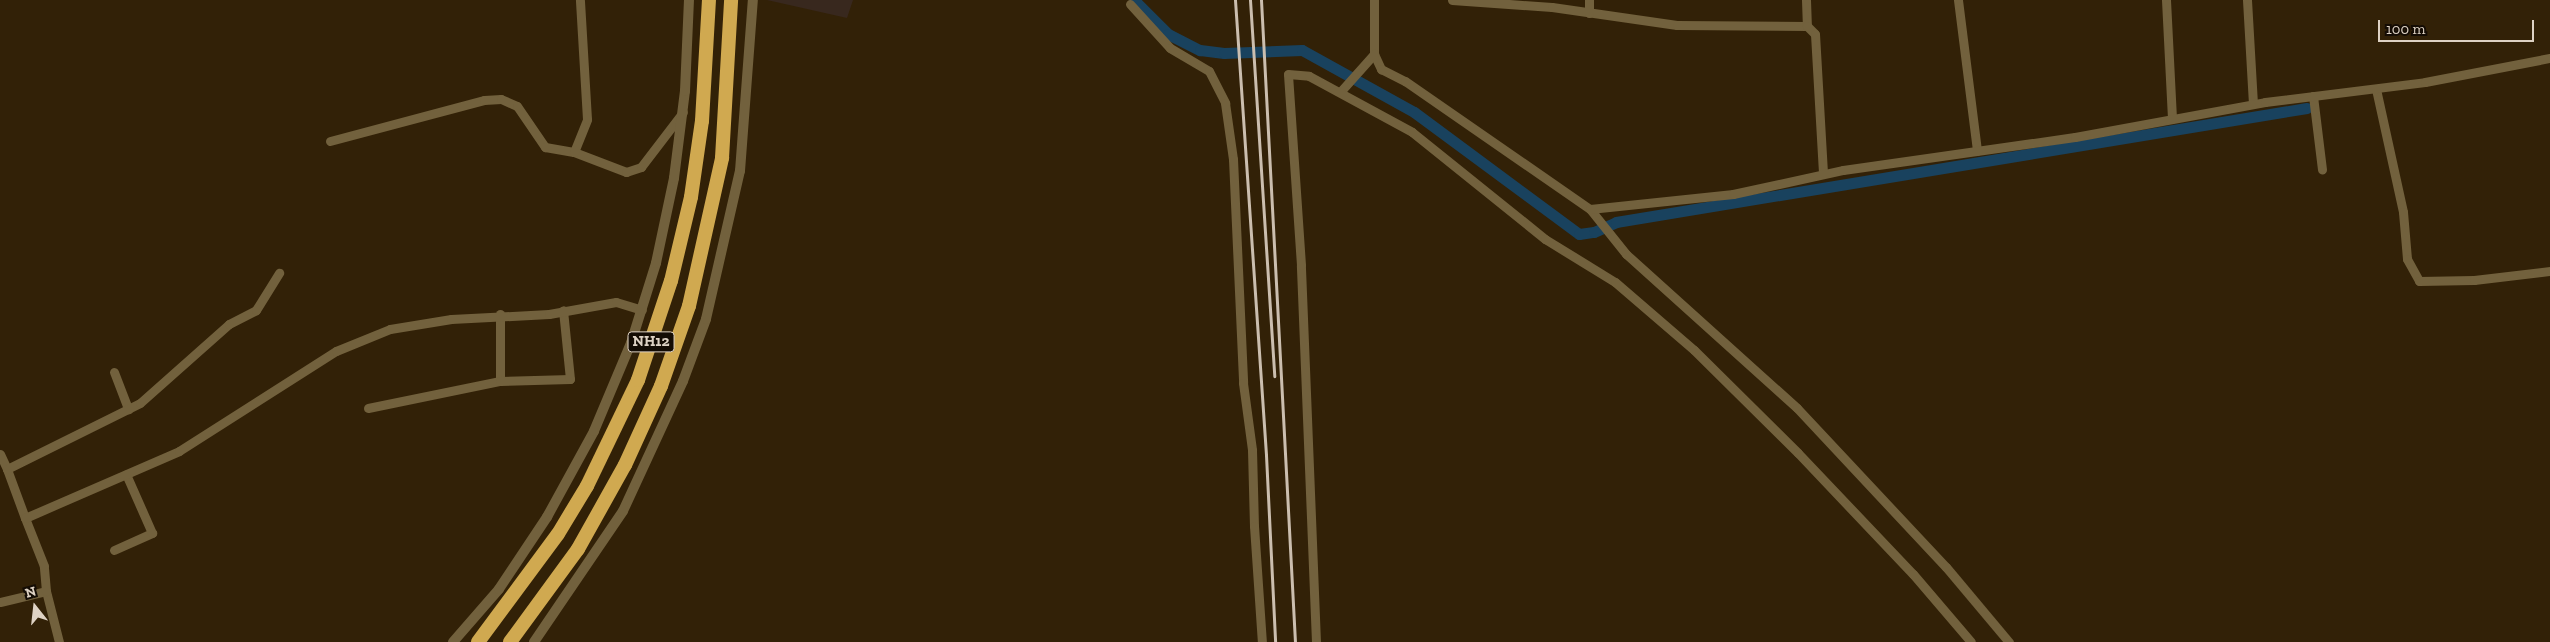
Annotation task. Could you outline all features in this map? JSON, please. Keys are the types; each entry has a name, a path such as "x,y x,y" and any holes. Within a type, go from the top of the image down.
{"highway":[{"name":"NH12","path":"478,642 558,534 587,486 638,380 672,281 691,197 702,121 709,0"},
{"name":"NH12","path":"510,642 549,592 605,502 651,409 680,333 700,270 722,158 731,0"}],"street":[{"path":"574,152 586,119 580,0"},
{"path":"453,642 499,589 566,485 613,390 642,310 669,205 683,112 689,0"},
{"path":"534,642 623,511 648,464 706,319 740,171 753,0"},
{"path":"1374,0 1374,54 1381,69 1405,81 1591,210 1611,236 1670,294 1797,408 1946,567 2010,642"},
{"path":"1452,0 1589,13 1678,25 1808,26"},
{"path":"1589,0 1589,13"},
{"path":"1806,0 1808,26 1815,34 1823,174"},
{"path":"1958,0 1976,151"},
{"path":"2166,0 2172,119"},
{"path":"2247,0 2253,104"},
{"path":"1130,4 1170,48 1209,71 1221,89 1228,119 1243,383 1252,450 1254,526 1262,642"},
{"path":"1341,91 1374,54"},
{"path":"1591,210 1733,194 1823,174 1976,151 2253,104 2376,89 2550,58"},
{"path":"1316,642 1301,265 1288,74 1309,76 1341,91 1412,132 1545,239 1615,282 1694,350 1913,574 1971,642"},
{"path":"2376,89 2403,212 2407,259 2419,281 2474,280 2550,271"},
{"path":"2312,96 2322,169"},
{"path":"330,141 484,100 501,99 518,106 545,147 574,152 626,172 641,167 683,112"},
{"path":"7,469 140,403 229,324 256,310 278,273"},
{"path":"25,518 179,450 336,351 390,329 500,314 549,314 616,302 642,310"},
{"path":"368,408 500,381 570,379 563,310"},
{"path":"500,314 500,381"},
{"path":"114,372 128,409"},
{"path":"0,454 44,566 46,591 59,642"},
{"path":"114,550 152,533 126,474"},
{"path":"0,602 46,591"}],"shaded area":[{"path":"767,0 853,0 847,18"}],"waterway":[{"path":"1134,0 1168,34 1200,50 1224,53 1302,50 1414,112 1579,234 1594,232 1616,222 2307,108"}],"railway":[{"path":"1235,0 1266,455 1275,642"},
{"path":"1250,0 1274,376"},
{"path":"1261,0 1295,642"}]}
